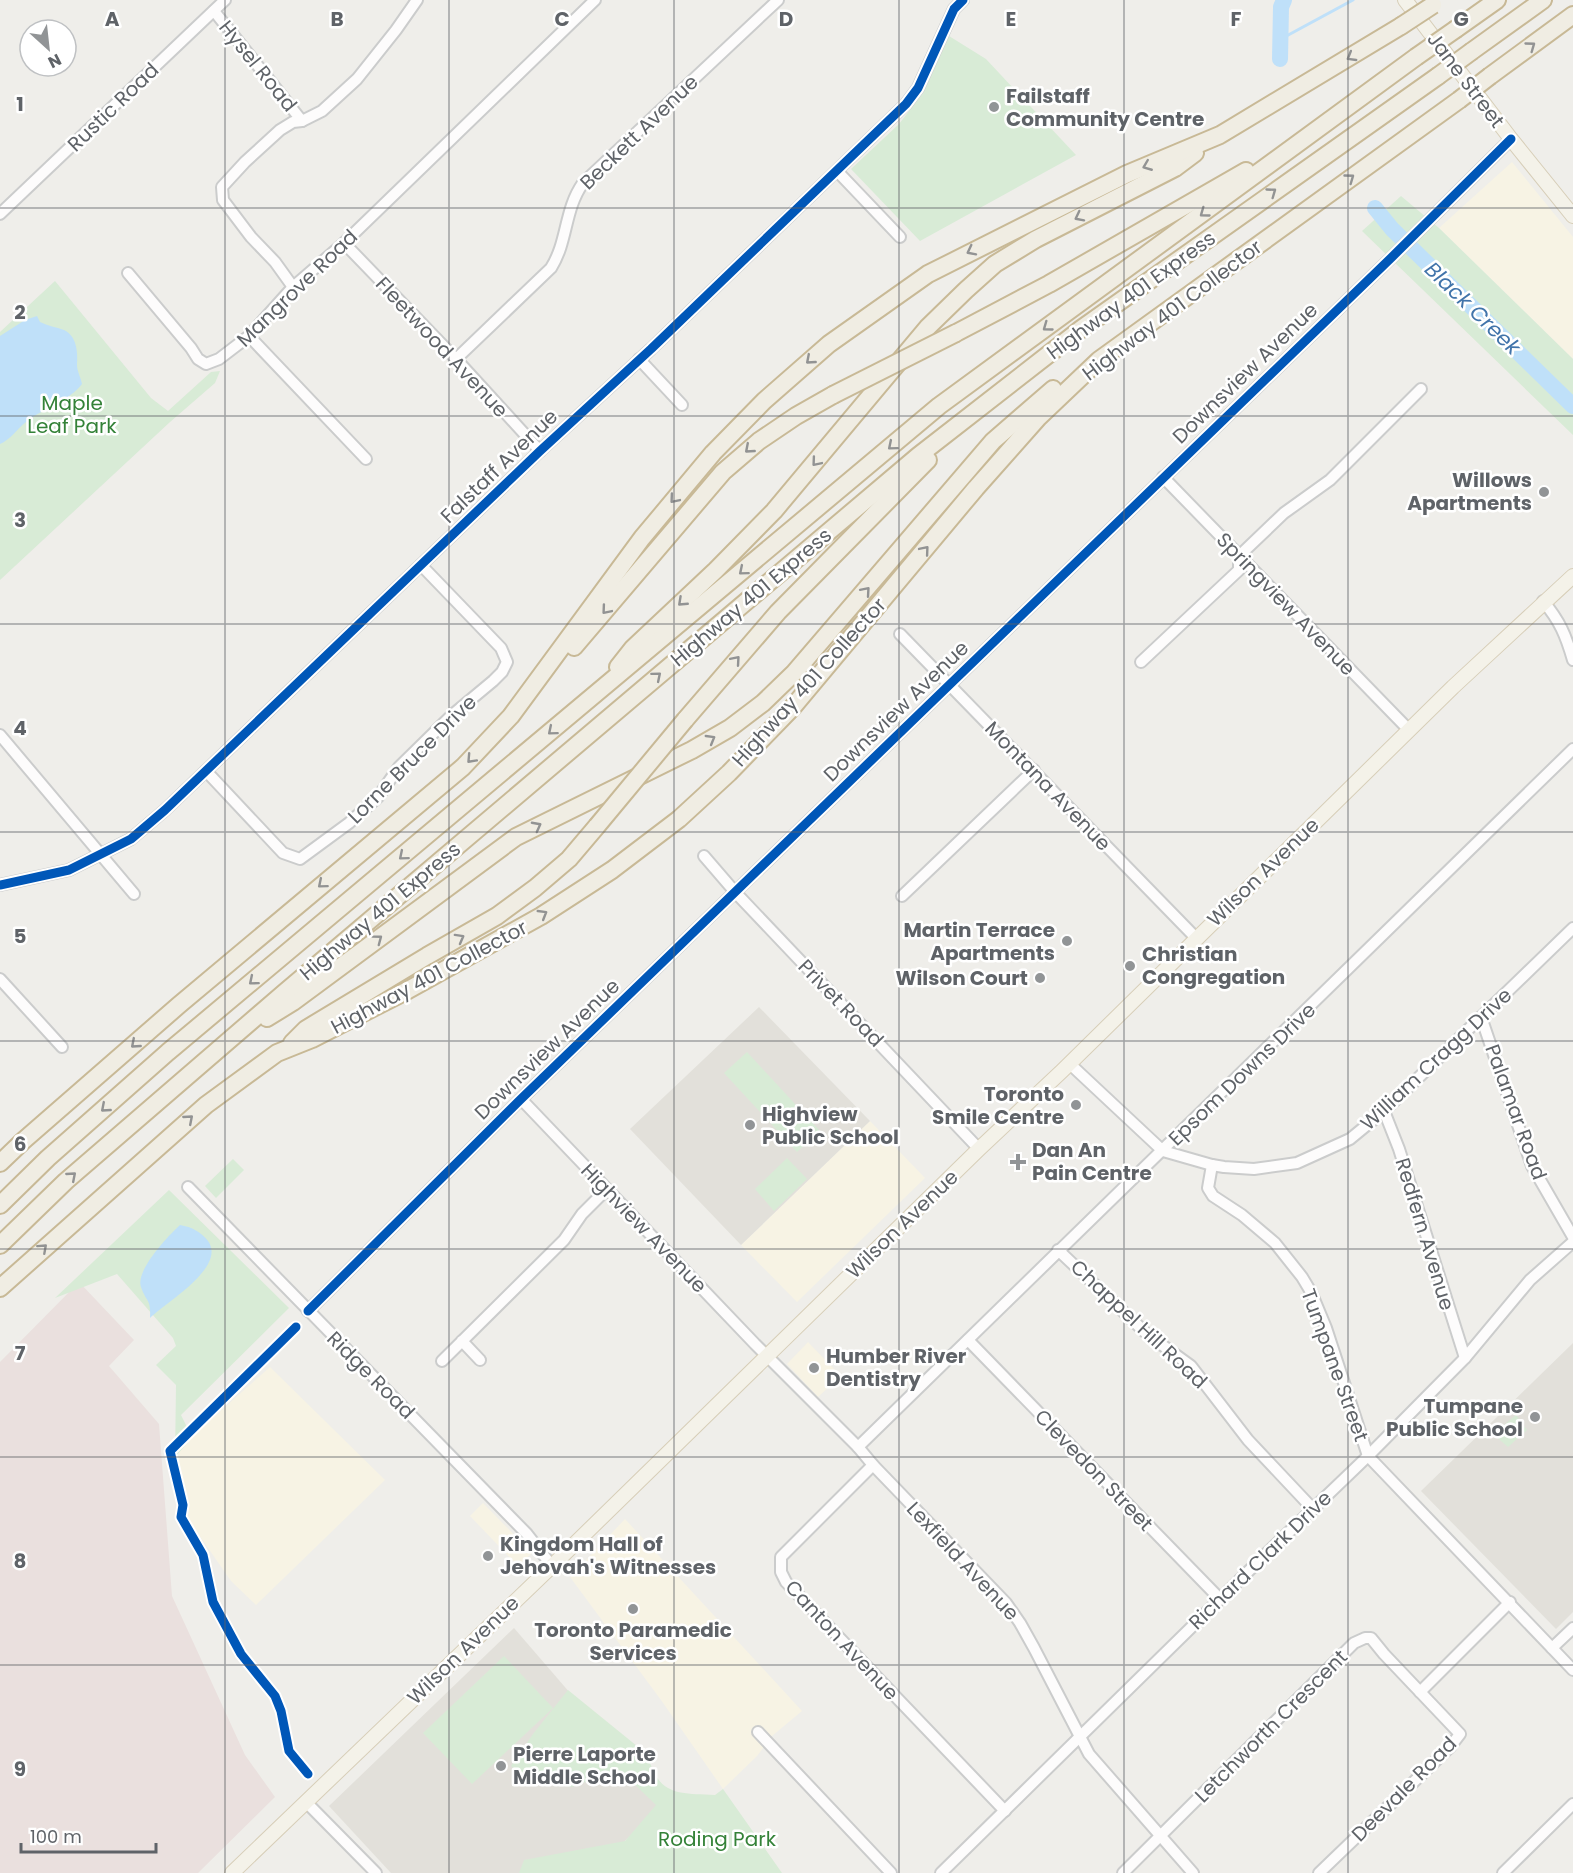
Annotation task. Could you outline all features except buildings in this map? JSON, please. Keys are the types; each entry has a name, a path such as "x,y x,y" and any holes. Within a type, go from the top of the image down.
{"highway":[{"name":"Highway 401 Express","path":"0,1205 48,1158 168,1052 939,406 1245,183 1284,152 1497,0"},
{"name":"Highway 401 Express","path":"0,1245 66,1181 226,1043 918,456 1081,329 1543,0"},
{"path":"597,694 633,648 716,570 774,511 928,327 995,264 1036,239 1175,168 1220,135 1437,2"},
{"name":"Highway 401 Collector","path":"0,1288 206,1105 286,1047 312,1039 397,996 541,916 612,870 679,819 792,708 976,488 1038,418 1099,360 1573,15"},
{"path":"511,716 642,538 713,453 764,401 829,344 928,274 1127,174 1220,135"},
{"path":"0,1163 179,1005 463,767 602,615 723,472 759,441 796,416 834,395 1048,284 1179,208 1284,152"},
{"path":"226,1043 293,1002 516,837 692,750 730,728 763,704 794,673 993,441 1073,372 1099,360"},
{"path":"286,1047 306,1029 497,916 535,888 568,859 778,612 972,414"}],"main road":[{"name":"Jane Street","path":"1405,0 1573,216"},
{"name":"Wilson Avenue","path":"232,1873 1070,1064 1409,730 1543,601 1573,576"}],"street":[{"name":"Rustic Road","path":"0,214 225,0"},
{"path":"293,287 223,200 221,194 226,180 267,141 293,123 322,111 357,79 417,0"},
{"name":"Mangrove Road","path":"128,273 198,359 206,364 219,359 249,336 293,287 344,243 595,0"},
{"name":"Beckett Avenue","path":"456,359 551,268 560,255 573,199 584,183 778,0"},
{"name":"Falstaff Avenue","path":"0,885 69,870 102,855 131,840 165,810 540,451 838,172 906,104 918,88 954,9 963,0"},
{"name":"Hysel Road","path":"214,11 302,121"},
{"name":"Downsview Avenue","path":"308,1311 521,1099 1391,258 1511,139"},
{"path":"838,172 900,237"},
{"name":"Fleetwood Avenue","path":"344,243 456,359 540,451"},
{"path":"249,336 366,459"},
{"path":"639,359 682,405"},
{"path":"1141,662 1239,570 1239,556 1284,513 1330,480 1421,389"},
{"name":"Springview Avenue","path":"1163,477 1409,730"},
{"name":"Lorne Bruce Drive","path":"206,771 283,854 300,859 349,823 378,797 399,767 451,716 497,676 507,662 501,648 422,566"},
{"path":"1543,601 1557,617 1567,638 1573,660"},
{"name":"Montana Avenue","path":"900,634 1196,939"},
{"path":"0,735 134,894"},
{"name":"Epsom Downs Drive","path":"858,1447 1573,749"},
{"path":"902,896 1034,770"},
{"name":"Privet Road","path":"704,855 735,891 980,1149"},
{"name":"William Cragg Drive","path":"1070,1064 1163,1151 1212,1165 1254,1169 1278,1167 1304,1161 1350,1139 1384,1111 1573,928"},
{"path":"0,979 62,1047"},
{"name":"Palamar Road","path":"1481,1017 1532,1167 1573,1237"},
{"name":"Highview Avenue","path":"521,1099 767,1356"},
{"name":"Redfern Avenue","path":"1384,1111 1399,1149 1465,1358"},
{"name":"Tumpane Street","path":"1212,1165 1208,1188 1213,1196 1242,1215 1275,1243 1311,1292 1334,1352 1368,1456 1573,1670"},
{"name":"Ridge Road","path":"188,1187 527,1534 552,1566"},
{"path":"442,1361 564,1240 582,1214 606,1190"},
{"name":"Richard Clark Drive","path":"941,1873 1368,1456 1465,1358 1530,1280 1573,1242"},
{"name":"Chappel Hill Road","path":"1058,1250 1147,1334 1200,1375 1248,1440 1313,1509"},
{"name":"Clevedon Street","path":"968,1340 1220,1599"},
{"path":"462,1341 480,1360"},
{"name":"Lexfield Avenue","path":"767,1356 858,1447 1006,1603 1029,1639 1089,1754 1193,1873"},
{"name":"Canton Avenue","path":"873,1465 781,1557 781,1572 786,1582 1005,1811"},
{"path":"1420,1692 1510,1602"},
{"path":"1552,1648 1573,1628"},
{"name":"Letchworth Crescent","path":"1122,1873 1354,1643 1371,1638 1420,1692"},
{"name":"Deevale Road","path":"1319,1873 1450,1747 1460,1734 1420,1692"},
{"path":"758,1732 891,1873"},
{"path":"306,1802 376,1873"},
{"path":"1503,1873 1573,1804"}],"shaded area":[{"path":"1512,162 1573,237 1573,359 1439,228"},
{"name":"Highview Public School","path":"759,1007 870,1121 741,1245 630,1129"},
{"path":"870,1121 925,1178 797,1302 741,1245"},
{"path":"79,1282 134,1340 109,1366 159,1424 172,1596 245,1755 275,1797 198,1873 0,1873 0,1362"},
{"path":"808,1342 841,1376 818,1397 787,1364"},
{"name":"Tumpane Public School","path":"1573,1343 1573,1612 1556,1629 1421,1491"},
{"path":"270,1367 385,1480 256,1605 231,1581 190,1522 175,1457 197,1432"},
{"path":"483,1503 532,1553 518,1566 470,1516"},
{"path":"625,1519 802,1711 772,1736 757,1756 723,1789 661,1700 570,1577"},
{"name":"Pierre Laporte Middle School","path":"514,1628 665,1803 591,1873 391,1873 329,1806"}],"green space":[{"path":"949,36 986,59 1076,155 920,241 851,169 899,124 923,93"},
{"path":"1401,196 1439,228 1573,359 1573,435 1362,231"},
{"name":"Maple Leaf Park","path":"55,281 151,398 168,411 211,372 220,371 215,383 0,580 0,332"},
{"path":"747,1052 820,1131 797,1152 724,1073"},
{"path":"787,1158 807,1179 774,1211 755,1189"},
{"path":"233,1159 244,1170 216,1198 205,1186"},
{"path":"169,1190 289,1308 181,1415 188,1429 197,1432 175,1457 176,1385 156,1365 176,1346 173,1338 117,1274 55,1298"},
{"path":"1516,1415 1527,1430 1508,1447 1493,1434"},
{"path":"504,1656 553,1708 472,1784 423,1733"},
{"name":"Roding Park","path":"568,1690 648,1755 652,1769 664,1786 681,1793 691,1794 715,1795 723,1789 782,1873 519,1873 524,1860 625,1841 656,1805 629,1779 609,1773 572,1787 527,1779 511,1766"}],"water":[{"path":"37,316 40,322 64,330 72,336 76,345 77,367 82,384 70,396 33,417 0,444 0,336 25,320"},
{"path":"180,1225 196,1230 208,1241 212,1251 209,1262 192,1284 150,1318 149,1304 140,1280 154,1254"}],"waterway":[{"name":"Black Creek","path":"1280,59 1281,7 1284,0"},
{"path":"1279,40 1353,0"},
{"name":"Black Creek","path":"1375,208 1392,229 1573,406"}],"cycle path":[{"path":"0,885 69,870 131,839 165,810 906,104 918,88 954,9 963,0"},
{"path":"308,1311 521,1099 1391,258 1511,139"},
{"path":"296,1327 170,1451 183,1505 181,1517 203,1555 213,1602 241,1654 275,1696 281,1711 289,1751 308,1774"}],"place":[{"name":"Failstaff Community Centre","path":"994,107"},
{"name":"Willows Apartments","path":"1544,492"},
{"name":"Martin Terrace Apartments","path":"1067,941"},
{"name":"Christian Congregation","path":"1130,966"},
{"name":"Wilson Court","path":"1040,978"},
{"name":"Toronto Smile Centre","path":"1076,1105"},
{"name":"Highview Public School","path":"750,1125"},
{"name":"Dan An Pain Centre","path":"1018,1162"},
{"name":"Humber River Dentistry","path":"814,1368"},
{"name":"Tumpane Public School","path":"1535,1417"},
{"name":"Kingdom Hall of Jehovah's Witnesses","path":"488,1556"},
{"name":"Toronto Paramedic Services","path":"633,1609"},
{"name":"Pierre Laporte Middle School","path":"501,1766"}]}
